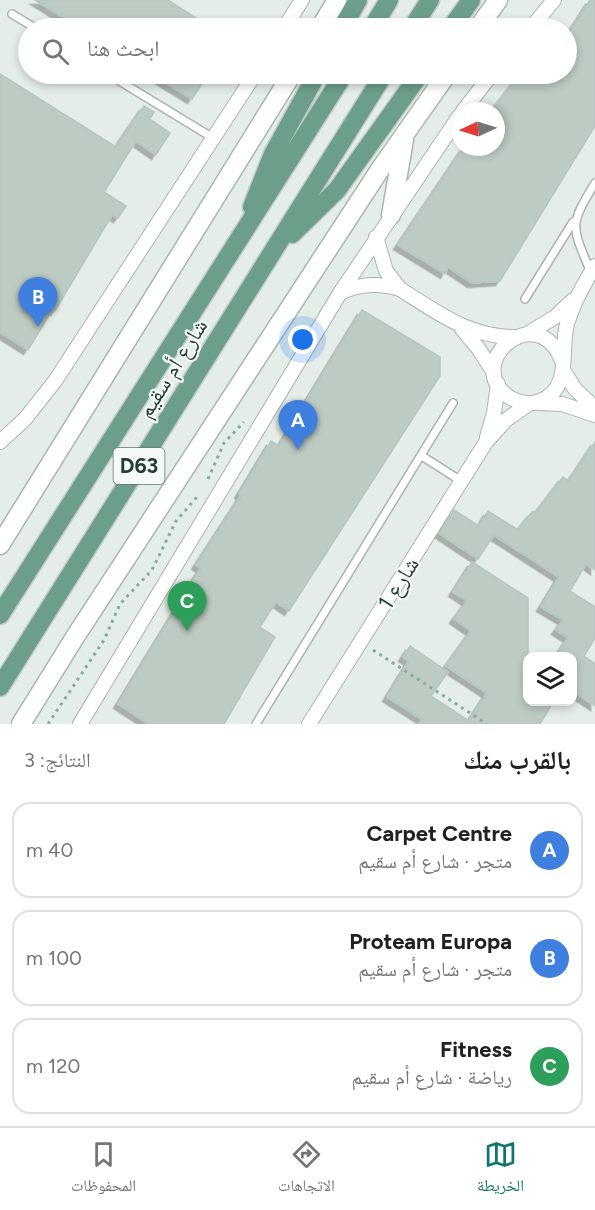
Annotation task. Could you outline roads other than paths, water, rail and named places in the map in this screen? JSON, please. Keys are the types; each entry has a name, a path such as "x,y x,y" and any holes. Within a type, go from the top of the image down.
{"main road":[{"path":"326,18 337,0"},
{"path":"348,18 358,0"},
{"path":"378,18 389,0"},
{"path":"418,18 430,0"},
{"path":"458,18 471,0"},
{"path":"485,18 498,0"},
{"path":"0,545 286,84"},
{"path":"245,232 273,154 312,84"},
{"name":"شارع أم سقيم","path":"0,615 338,84"},
{"name":"شارع أم سقيم","path":"0,687 378,84"},
{"path":"278,244 309,219 337,190 413,84"},
{"path":"21,724 75,637 405,133 440,84"},
{"path":"391,215 405,133"}],"street":[{"path":"290,18 302,0"},
{"path":"539,18 554,0"},
{"path":"0,442 25,419 55,381 248,84"},
{"path":"470,102 484,84"},
{"path":"80,724 340,293 451,128"},
{"path":"376,237 386,271 400,289 458,326 486,335 546,339 553,344 575,389 595,408"},
{"path":"533,403 555,391 563,366 566,326 579,293 593,270"},
{"path":"340,293 366,285 400,289"},
{"path":"496,379 499,351 555,317 579,293"},
{"path":"458,326 478,348 511,399 533,403 562,404 595,415"},
{"name":"شارع 1","path":"486,442 494,414 496,379"},
{"name":"شارع 1","path":"309,724 486,442 506,420 533,403"}],"lane":[{"path":"12,14 18,18"},
{"path":"124,84 213,138"},
{"path":"525,299 595,183"},
{"path":"575,219 576,237 593,270"},
{"path":"256,724 453,403"},
{"path":"422,456 461,481"}],"place":[{"name":"Proteam Europa","path":"38,327"},
{"name":"Carpet Centre","path":"298,450"},
{"name":"Fitness","path":"187,631"}]}
